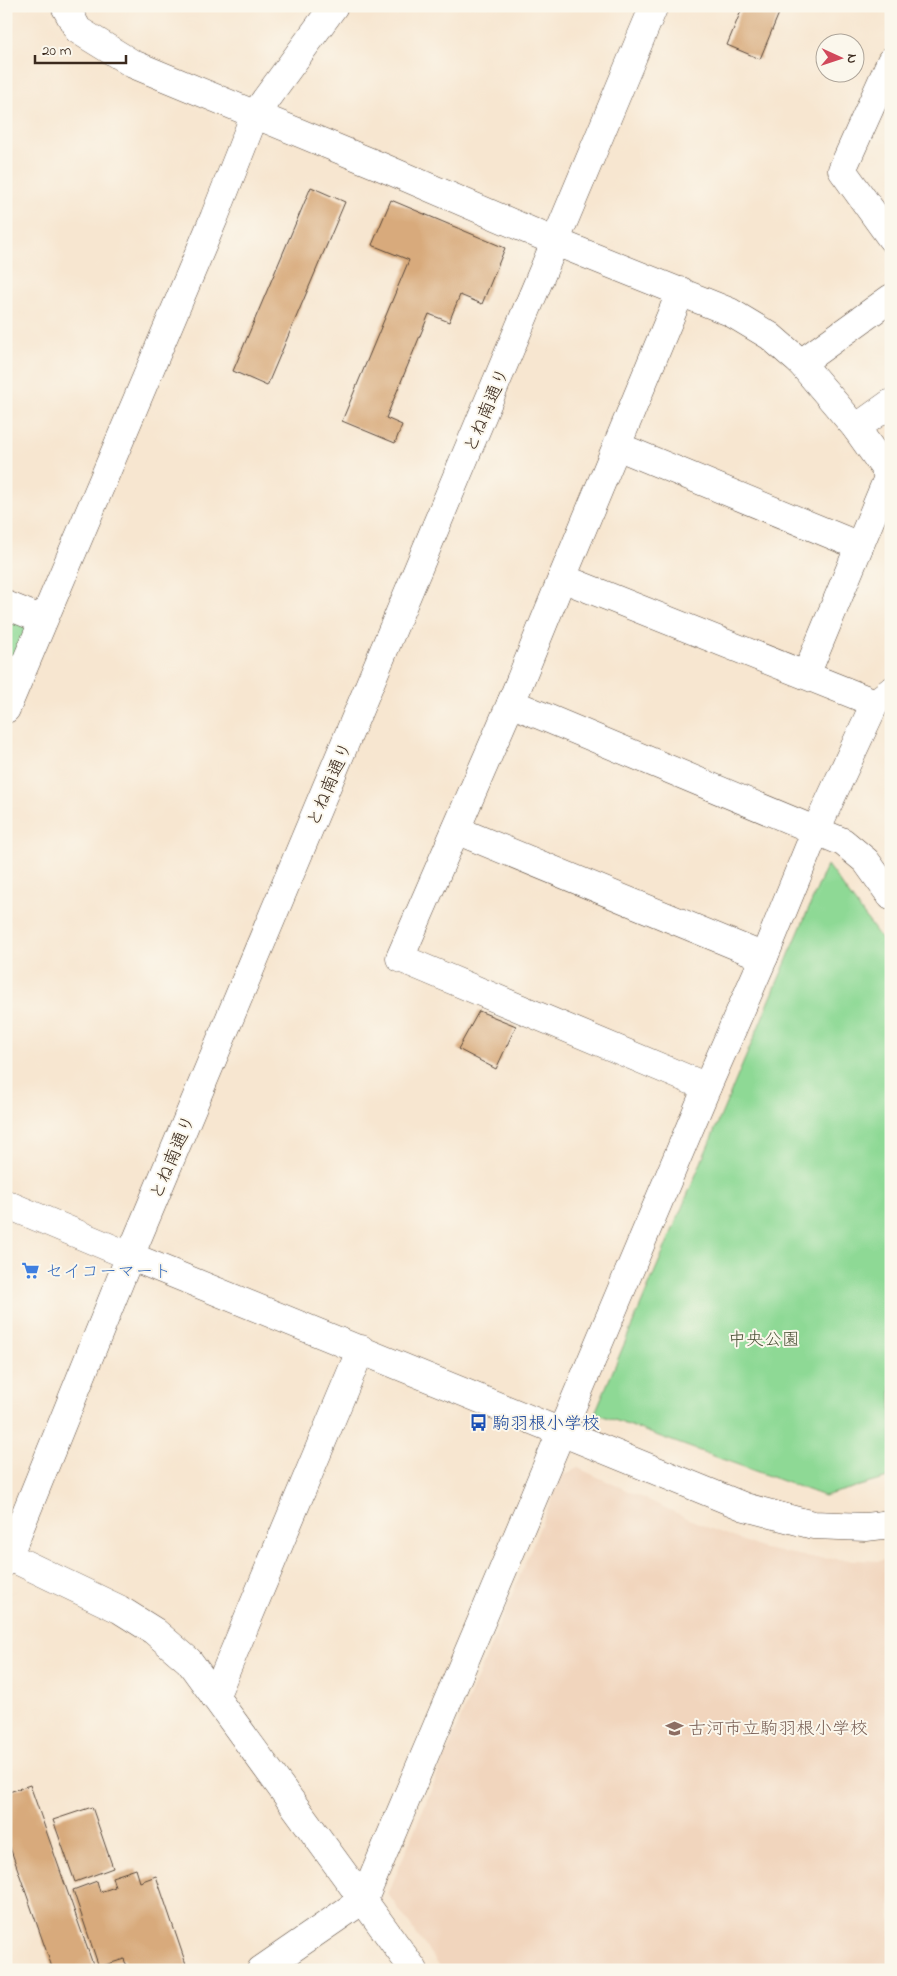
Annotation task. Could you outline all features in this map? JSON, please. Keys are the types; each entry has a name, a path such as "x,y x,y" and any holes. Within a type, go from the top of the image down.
{"street":[{"path":"65,6 78,30 132,64 255,114 556,242 730,312 770,336 801,363 856,428 890,476 806,675"},
{"path":"6,709 210,227 255,114 334,6"},
{"name":"とね南通り","path":"7,1558 130,1256 654,6"},
{"path":"891,61 842,170 891,238"},
{"path":"680,291 511,703 400,958 707,1087"},
{"path":"801,363 891,298"},
{"path":"856,428 891,403"},
{"path":"617,446 859,546"},
{"path":"265,1969 364,1899 707,1087 764,957 816,830 883,697 806,675 562,578"},
{"path":"6,605 43,620"},
{"path":"511,703 843,842 866,861 891,896"},
{"path":"456,830 764,957"},
{"path":"6,1204 746,1508 814,1525 866,1527 891,1524"},
{"path":"215,1697 361,1349"},
{"path":"7,1558 120,1609 154,1631 189,1661 414,1970"}],"shaded area":[{"name":"古河市立駒羽根小学校","path":"578,1468 709,1528 764,1549 815,1558 879,1561 891,1559 891,1970 442,1970 388,1894 561,1476"}],"green space":[{"path":"6,605 43,620 6,709"},
{"name":"中央公園","path":"827,865 891,952 891,1477 824,1496 595,1413"}],"building":[{"path":"743,6 782,6 760,59 727,45"},
{"path":"311,187 345,202 267,386 233,371"},
{"path":"391,200 505,248 482,304 460,295 449,322 429,314 386,418 402,425 395,443 342,421 409,260 372,245"},
{"path":"479,1011 516,1026 496,1069 458,1049"},
{"path":"30,1785 95,1970 53,1970 6,1836 6,1793"},
{"path":"92,1807 113,1868 75,1882 53,1820"},
{"path":"136,1869 140,1882 156,1876 188,1970 128,1970 124,1959 99,1967 73,1890 97,1881 100,1892 115,1887 112,1877"}],"place":[{"name":"セイコーマート","path":"31,1271"},
{"name":"駒羽根小学校","path":"478,1423"},
{"name":"古河市立駒羽根小学校","path":"674,1728"}]}
